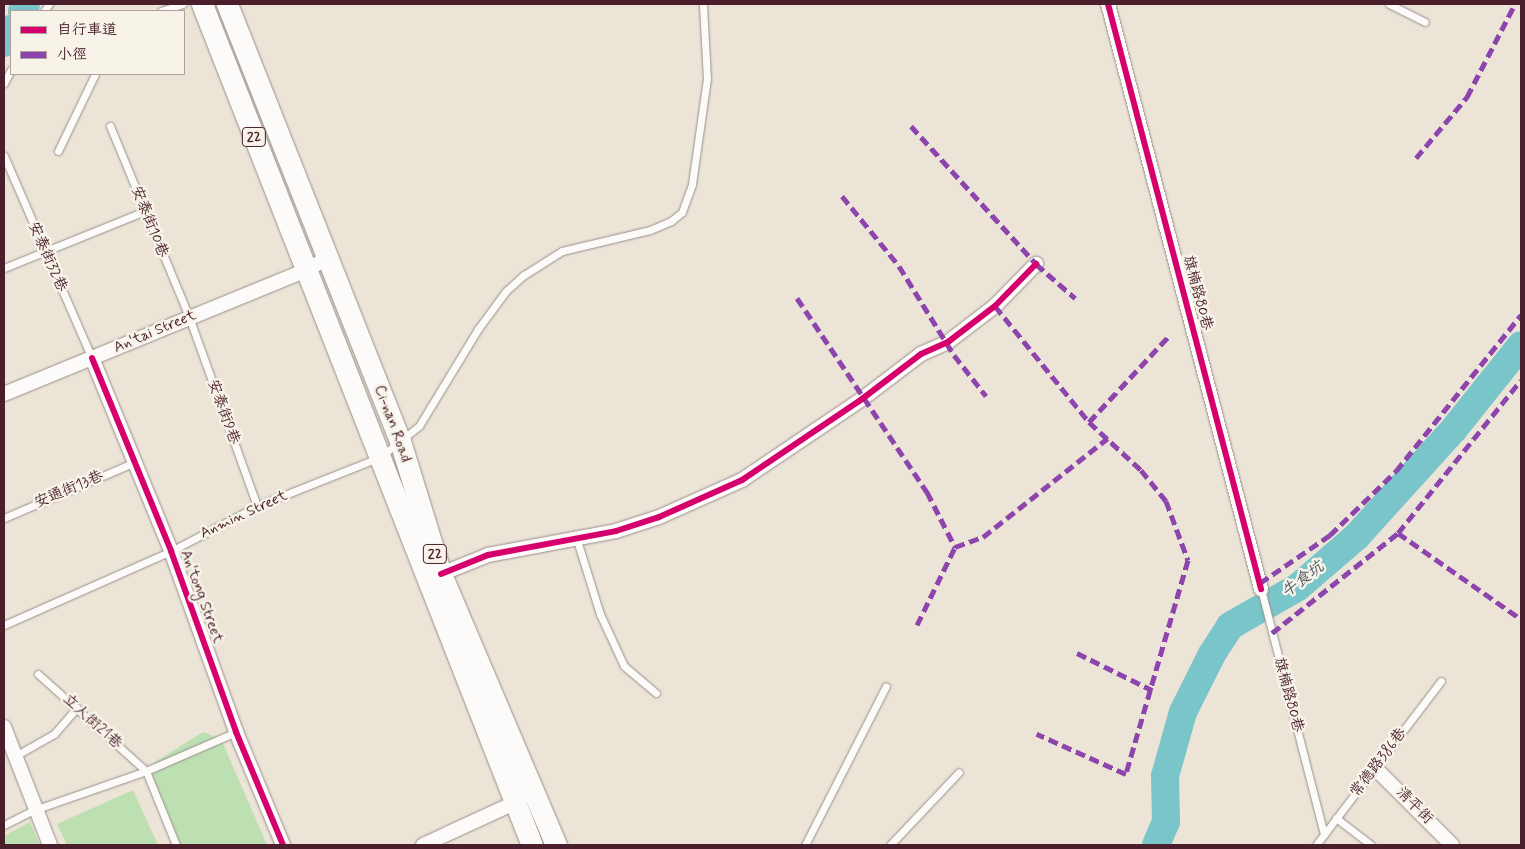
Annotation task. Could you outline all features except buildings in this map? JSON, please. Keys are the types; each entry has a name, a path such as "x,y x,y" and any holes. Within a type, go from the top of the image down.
{"main road":[{"name":"Ci-nan Road","path":"202,4 514,804 532,845"},
{"name":"Ci-nan Road","path":"227,4 400,441 441,574 536,794 556,845"}],"street":[{"name":"旗楠路80巷","path":"1108,4 1261,589"},
{"name":"An'tai Street","path":"4,394 307,270 329,258"},
{"path":"441,574 488,555 616,531 659,517 742,480 862,399 921,354 948,342 995,306 1036,264"},
{"name":"An'tong Street","path":"92,358 170,550 236,732 284,845"},
{"path":"4,727 17,755 34,810 50,845"},
{"name":"清平街","path":"1375,768 1452,845"},
{"path":"423,845 536,794"}],"lane":[{"path":"164,10 183,4"},
{"name":"Anmin Street","path":"4,625 170,550 257,506 380,457 419,426 478,329 506,291 524,275 562,252 650,230 670,222 682,212 692,184 707,80 703,4"},
{"path":"1389,4 1425,22"},
{"path":"4,83 10,72"},
{"path":"58,151 95,75"},
{"name":"安泰街10巷","path":"110,126 189,318"},
{"name":"安泰街32巷","path":"4,156 43,250 92,358"},
{"path":"4,268 43,250 145,211"},
{"name":"安泰街9巷","path":"189,318 257,506"},
{"name":"安通街13巷","path":"4,518 135,462"},
{"path":"576,537 600,614 624,666 656,693"},
{"name":"旗楠路80巷","path":"1261,589 1324,834"},
{"name":"立人街21巷","path":"38,674 146,771"},
{"name":"常德路386巷","path":"1316,845 1441,681"},
{"path":"805,845 886,686"},
{"path":"17,755 54,734 77,708"},
{"path":"4,825 34,810 146,771 236,732"},
{"path":"146,771 176,845"},
{"path":"890,845 959,772"},
{"path":"1336,818 1371,845"}],"green space":[{"path":"203,732 221,739 267,845 180,845 152,781 155,762"},
{"path":"133,790 158,845 67,845 57,824"},
{"path":"30,822 40,845 4,845 4,836"}],"waterway":[{"path":"23,10 26,4"},
{"path":"4,43 10,31"},
{"name":"牛食坑","path":"1156,845 1166,822 1165,776 1183,712 1212,654 1230,626 1298,587 1357,536 1454,429 1521,345"}],"marked path":[{"path":"1416,158 1467,97 1515,4"},
{"path":"911,126 1036,264 1075,298"},
{"path":"842,196 899,266 954,355 986,396"},
{"path":"797,298 927,492 955,547"},
{"path":"995,306 1089,422 1141,470 1166,501 1188,560 1126,774 1037,734"},
{"path":"1260,583 1330,535 1396,471 1521,315"},
{"path":"1089,422 1168,337"},
{"path":"1272,633 1398,533 1521,380"},
{"path":"917,625 955,547 983,537 1108,438"},
{"path":"1398,533 1521,619"},
{"path":"1077,653 1152,690"}],"cycle path":[{"path":"1108,4 1261,589"},
{"path":"441,574 488,555 616,531 659,517 742,480 862,399 921,354 948,342 995,306 1036,264"},
{"path":"92,358 171,551 236,732 283,845"}]}
